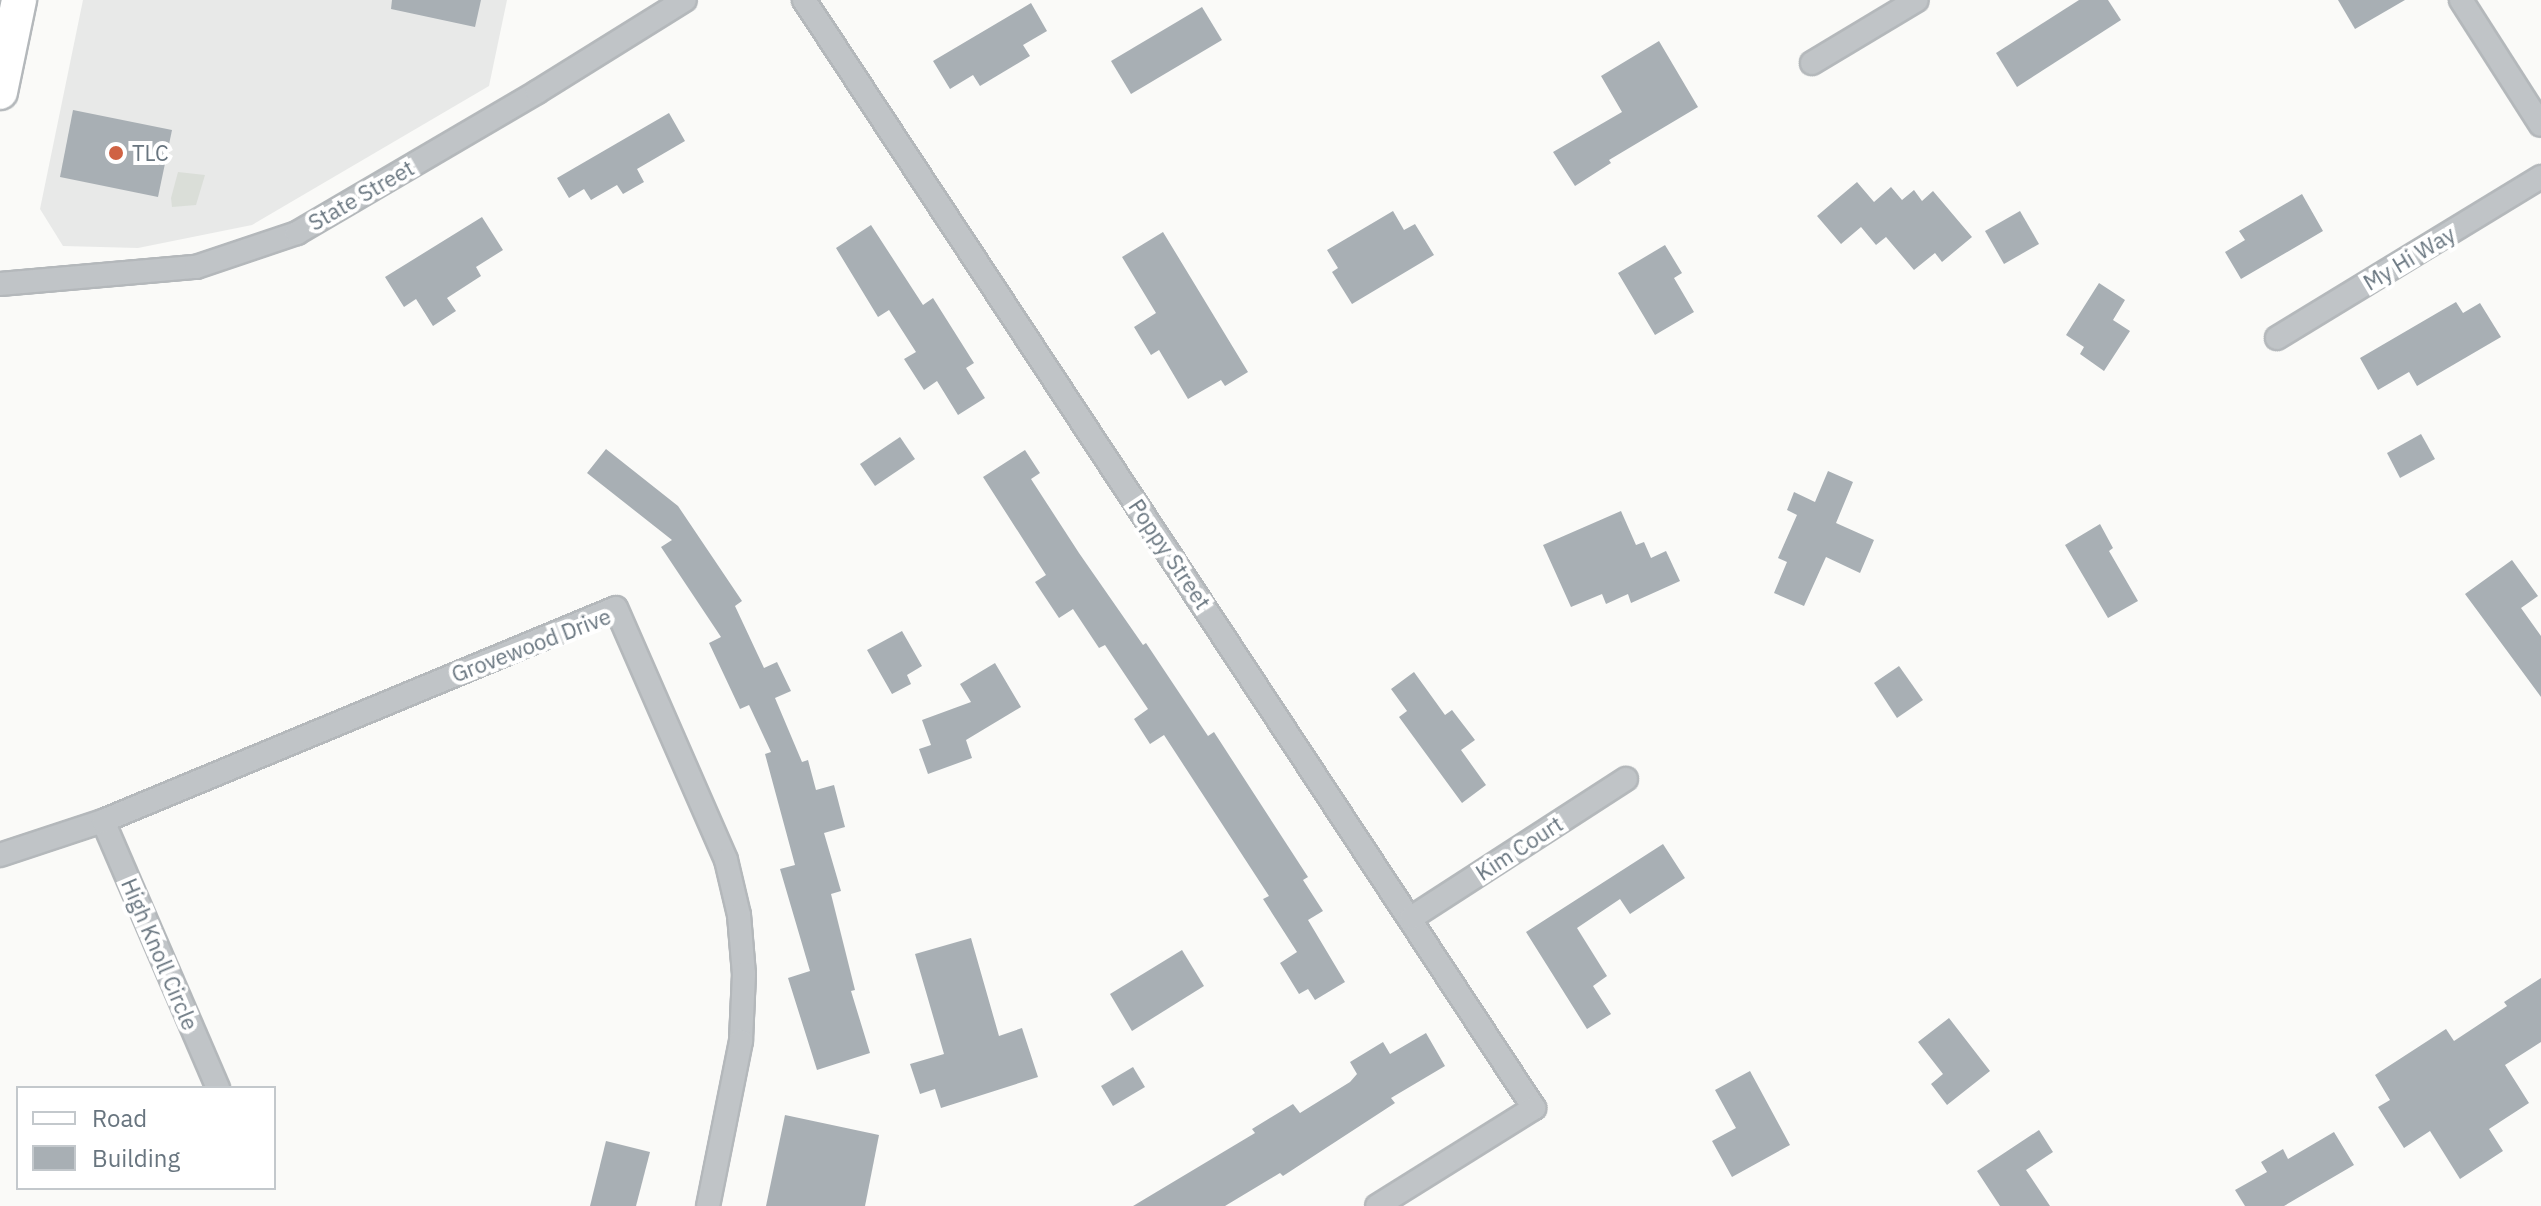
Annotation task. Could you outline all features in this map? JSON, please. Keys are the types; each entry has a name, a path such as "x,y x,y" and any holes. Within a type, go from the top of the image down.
{"main road":[{"path":"0,92 19,0"}],"street":[{"name":"State Street","path":"0,284 196,267 297,233 537,92 685,0"},
{"name":"Poppy Street","path":"804,0 1534,1108 1377,1206"},
{"path":"1812,63 1917,0"},
{"path":"2461,0 2541,125"},
{"name":"My Hi Way","path":"2277,338 2541,177"},
{"name":"Grovewood Drive","path":"0,855 103,821 616,608 726,860 739,915 744,974 741,1041 708,1206"},
{"name":"Kim Court","path":"1411,918 1626,779"},
{"name":"High Knoll Circle","path":"103,821 217,1086"}],"shaded area":[{"path":"83,0 507,0 489,86 252,225 138,248 63,246 40,209"},
{"path":"178,172 205,175 196,205 172,207 171,198"}],"building":[{"path":"392,0 481,0 475,27 391,9"},
{"path":"2079,0 2108,0 2121,20 2017,87 1996,53"},
{"path":"2338,0 2405,0 2355,29"},
{"path":"1031,3 1047,31 1023,45 1030,56 980,86 973,75 950,89 933,61"},
{"path":"1202,7 1222,40 1131,94 1111,61"},
{"path":"1659,41 1698,107 1609,160 1611,163 1575,186 1553,152 1622,112 1601,76"},
{"name":"TLC","path":"73,110 172,130 158,197 60,177"},
{"path":"669,113 685,141 637,169 644,182 623,194 617,185 591,200 584,189 569,198 557,178"},
{"path":"1857,182 1874,202 1891,187 1902,200 1914,190 1922,201 1933,191 1972,237 1942,262 1935,253 1914,270 1886,237 1876,245 1861,227 1841,244 1817,216"},
{"path":"2302,194 2323,231 2241,279 2225,252 2245,240 2239,231"},
{"path":"1393,211 1404,230 1415,224 1434,255 1352,304 1332,272 1338,268 1327,250"},
{"path":"2020,211 2039,244 2004,264 1985,231"},
{"path":"482,217 503,250 476,267 481,276 447,298 456,311 433,326 416,299 404,307 385,277"},
{"path":"871,225 923,305 933,298 974,363 966,368 985,398 958,415 937,381 924,390 904,359 916,352 889,310 878,317 836,248"},
{"path":"1163,232 1248,372 1225,386 1221,380 1188,399 1159,350 1151,355 1134,327 1156,313 1122,257"},
{"path":"1665,245 1682,273 1674,278 1694,312 1655,335 1618,273"},
{"path":"2099,283 2125,300 2113,320 2130,331 2104,371 2080,354 2084,347 2066,335"},
{"path":"2456,302 2463,313 2480,303 2501,337 2417,386 2409,372 2378,390 2360,358"},
{"path":"2421,434 2435,459 2400,478 2387,453"},
{"path":"900,437 915,459 875,486 860,464"},
{"path":"606,449 678,506 742,601 735,606 764,668 777,662 791,691 775,698 802,762 808,760 816,790 834,785 845,827 824,833 841,891 831,894 855,990 851,991 870,1053 817,1070 788,978 810,971 780,869 795,865 765,754 771,752 749,705 740,709 709,643 721,637 661,547 672,540 587,473"},
{"path":"1025,450 1040,473 1031,479 1079,553 1143,645 1146,643 1208,736 1214,732 1308,877 1303,880 1323,911 1308,920 1345,982 1315,1000 1308,989 1299,994 1280,963 1297,952 1263,899 1269,896 1164,735 1150,744 1134,719 1148,709 1105,645 1099,648 1073,609 1059,618 1035,582 1046,575 983,477"},
{"path":"1828,471 1853,482 1836,523 1874,540 1860,573 1826,557 1804,606 1774,593 1787,562 1778,558 1797,515 1787,510 1794,492 1815,502"},
{"path":"1621,511 1636,545 1644,542 1651,558 1666,551 1680,581 1631,603 1628,594 1606,604 1602,594 1571,607 1543,545"},
{"path":"2100,524 2113,548 2109,551 2138,601 2108,618 2065,545"},
{"path":"2512,560 2538,596 2521,608 2541,636 2541,697 2465,594"},
{"path":"902,631 922,666 907,675 911,684 892,694 867,650"},
{"path":"995,663 1021,707 966,740 972,758 928,774 919,749 931,745 922,720 971,702 960,684"},
{"path":"1899,666 1923,700 1897,718 1874,683"},
{"path":"1414,672 1445,715 1452,710 1475,740 1461,750 1486,785 1462,803 1399,717 1407,711 1391,689"},
{"path":"1663,844 1685,878 1630,914 1620,899 1577,928 1607,976 1593,986 1611,1014 1587,1029 1526,932"},
{"path":"971,938 999,1036 1022,1028 1038,1077 941,1108 935,1089 920,1094 910,1064 944,1054 915,954"},
{"path":"1182,950 1204,986 1132,1031 1110,994"},
{"path":"2541,978 2541,1042 2505,1065 2529,1103 2489,1129 2503,1151 2460,1179 2430,1131 2404,1148 2378,1107 2390,1100 2375,1075 2446,1029 2454,1041 2507,1006 2504,1002"},
{"path":"1949,1018 1990,1071 1947,1105 1931,1084 1943,1074 1918,1042"},
{"path":"1426,1033 1445,1066 1391,1098 1395,1103 1283,1176 1280,1173 1225,1206 1133,1206 1255,1133 1252,1129 1293,1104 1300,1113 1350,1082 1357,1074 1350,1062 1383,1042 1390,1054"},
{"path":"1133,1067 1145,1087 1113,1106 1101,1086"},
{"path":"1750,1071 1790,1145 1732,1177 1712,1141 1736,1128 1715,1090"},
{"path":"785,1115 879,1135 865,1206 766,1206"},
{"path":"2039,1130 2053,1152 2026,1170 2050,1206 2000,1206 1977,1171"},
{"path":"2334,1132 2354,1165 2284,1206 2245,1206 2235,1190 2267,1172 2261,1162 2283,1149 2288,1159"},
{"path":"606,1141 650,1152 636,1206 590,1206"}],"place":[{"name":"TLC","path":"116,153"}]}
